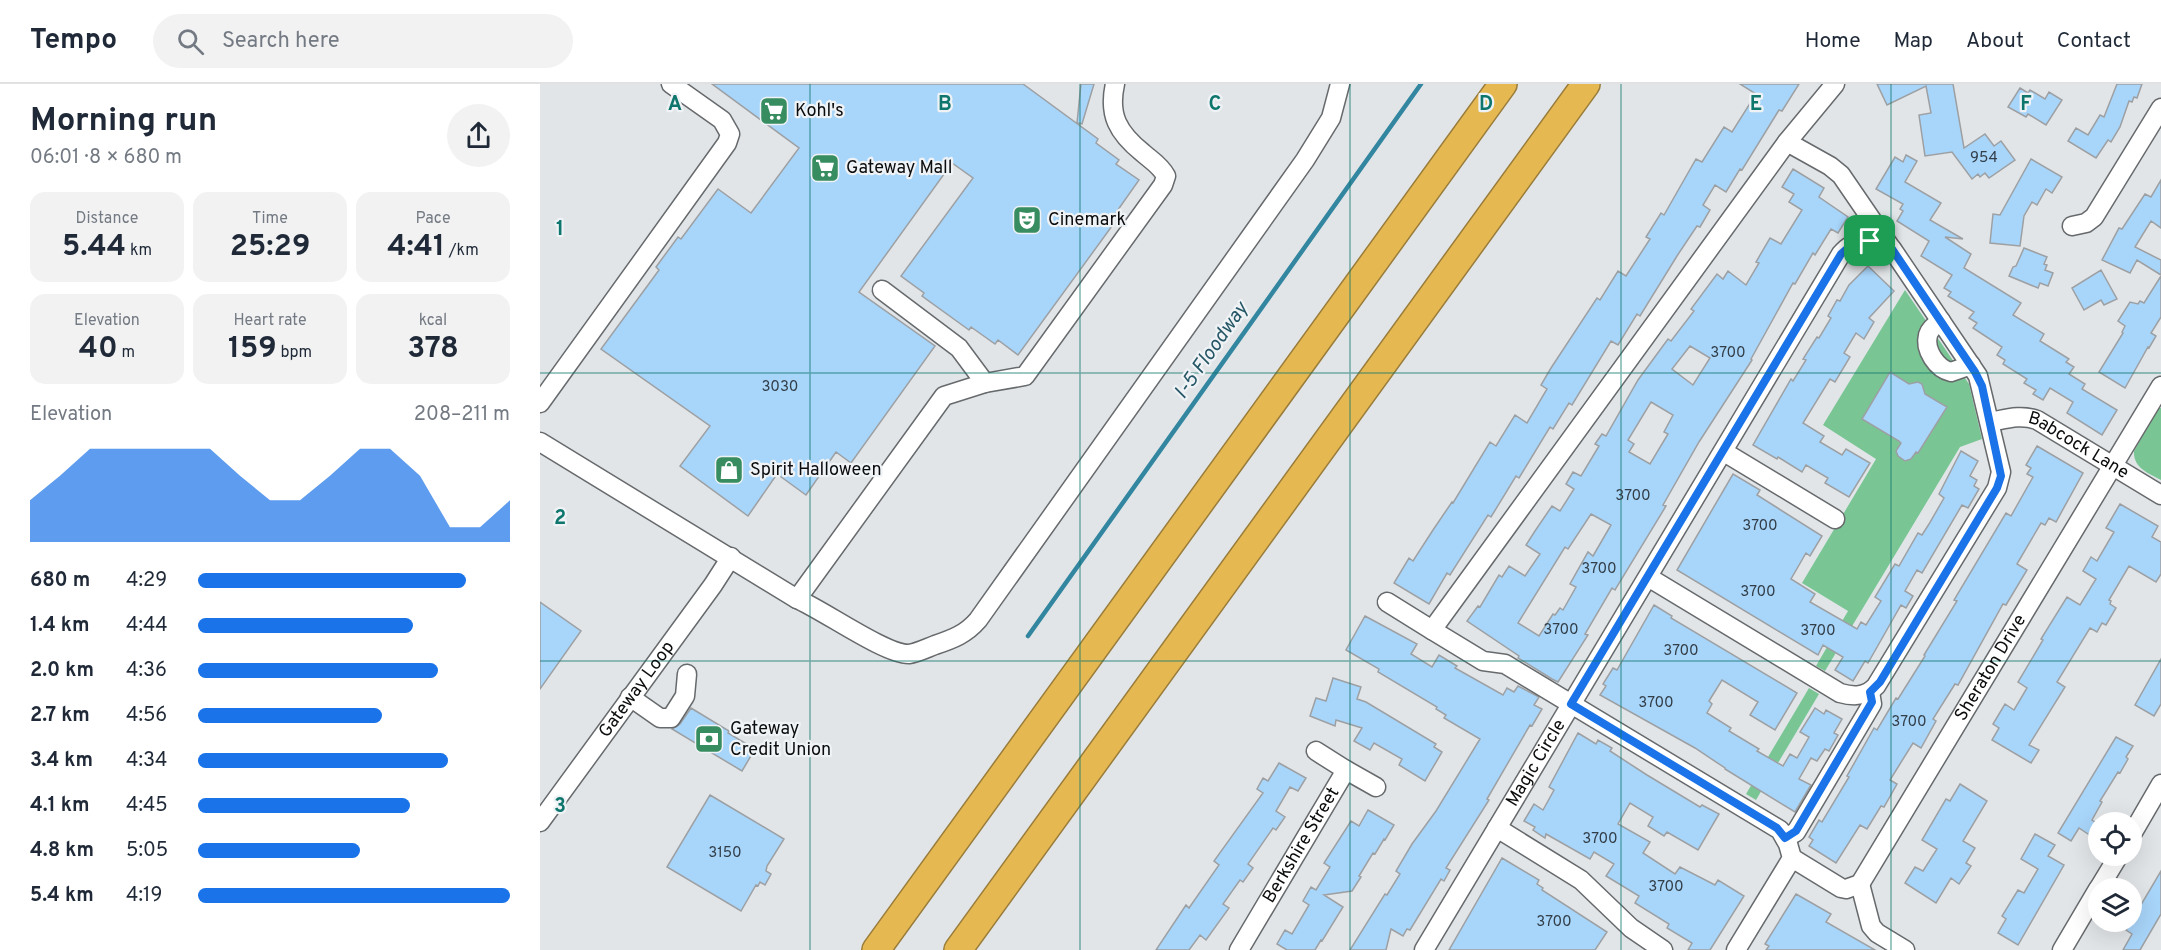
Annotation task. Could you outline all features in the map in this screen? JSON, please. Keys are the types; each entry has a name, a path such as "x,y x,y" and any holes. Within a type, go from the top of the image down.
{"highway":[{"path":"876,950 1503,84"},
{"path":"958,950 1586,84"},
{"path":"862,950 913,899"}],"street":[{"path":"540,403 728,143 730,134 722,120 672,84"},
{"path":"797,599 944,396 985,383 1024,376 1163,185 1166,176 1160,166 1129,141 1114,117 1112,108 1114,84"},
{"path":"540,442 797,599 892,651 910,654 957,638 969,631 984,612 1305,160 1331,118 1340,84"},
{"path":"1432,630 1787,142 1834,84"},
{"path":"2072,226 2086,223 2094,217 2161,108"},
{"path":"1648,577 1840,693 1854,696 1870,692 1880,682 1997,488 2001,472 1980,381 1971,365 1841,175 1830,166 1787,142"},
{"name":"Magic Circle","path":"1425,950 1844,250 1870,241 1879,242 1892,249"},
{"path":"882,290 959,348 985,383"},
{"path":"1941,321 1930,331 1928,340 1930,352 1936,363 1951,372 1971,365"},
{"name":"Sheraton Drive","path":"1860,885 2161,386"},
{"name":"Babcock Lane","path":"1990,422 2017,417 2037,420 2161,495"},
{"path":"1724,452 1835,519"},
{"name":"Gateway Loop","path":"540,822 731,557"},
{"path":"1387,602 1483,661 1505,664 1777,828 1785,838 1792,858 1841,888 1860,885 1871,926 1877,933 1905,950"},
{"path":"630,697 660,718 671,718 685,696 688,687 687,674"},
{"path":"1785,838 1796,831 1872,704 1870,692"},
{"path":"1316,752 1347,770"},
{"name":"Berkshire Street","path":"1239,950 1347,770 1376,787"},
{"path":"2142,817 2161,784"},
{"path":"1497,828 1581,880 1631,928 1663,950"},
{"path":"1736,950 1792,858"},
{"path":"2062,950 2088,906"}],"green space":[{"path":"1905,290 1969,384 1982,439 1960,447 1825,671 1816,666 1848,611 1802,583 1876,459 1823,425"},
{"path":"2159,407 2161,408 2161,480 2146,472 2134,457 2134,451"},
{"path":"1809,688 1819,694 1756,800 1746,794"}],"building":[{"path":"712,84 1023,84 1098,139 1096,143 1119,160 1116,164 1139,180 1108,224 1112,226 1018,355 998,340 995,344 971,327 969,330 922,296 924,293 901,276 973,178 952,163 859,292 935,346 851,463 836,452 806,495 777,474 748,516 680,466 710,426 601,349 659,270 656,267 678,237 681,239 718,189 751,213 799,148"},
{"path":"1081,84 1094,84 1082,124 1077,123"},
{"path":"1740,84 1799,84 1782,111 1779,110 1726,192 1715,185 1703,205 1710,210 1677,256 1640,316 1637,314 1618,345 1611,341 1572,405 1569,403 1553,429 1550,427 1519,478 1516,476 1491,517 1488,515 1450,575 1447,573 1429,604 1394,583 1409,558 1413,561 1453,503 1490,442 1496,446 1515,415 1527,423 1547,389 1541,385 1551,368 1597,298 1600,300 1618,271 1626,276 1650,239 1646,237 1661,213 1664,215 1696,159 1702,162 1724,127 1732,132 1756,94"},
{"path":"1877,84 1953,84 1964,148 1985,134 1994,146 2001,141 2015,160 1989,178 1985,173 1980,177 1978,174 1972,179 1952,152 1925,156 1919,115 1931,113 1926,86 1887,105"},
{"path":"2117,84 2142,84 2137,98 2134,97 2132,102 2129,101 2120,127 2111,142 2108,140 2096,158 2068,141 2076,128 2088,135 2100,115 2104,117"},
{"path":"2020,88 2028,93 2030,90 2045,99 2049,92 2062,100 2046,125 2028,114 2026,117 2008,107"},
{"path":"1906,155 1917,161 1905,182 1941,203 1930,220 1963,239 1945,237 1971,254 1964,268 2021,303 2013,315 2044,334 2040,341 2069,359 2066,362 2074,367 2069,374 2085,384 2082,389 2117,410 2102,435 2067,413 2073,402 2050,388 2043,400 2033,394 2036,390 2024,383 2027,379 2003,364 2005,360 1997,355 2002,347 1973,328 1977,323 1969,318 1974,312 1948,296 1951,292 1944,288 1952,275 1921,256 1929,241 1897,221 1903,211 1900,209 1903,204 1876,189 1895,157 1903,162"},
{"path":"2031,159 2062,177 2052,193 2046,189 2037,205 2032,202 2024,216 2020,246 1990,243 1993,214 2000,215"},
{"path":"1793,169 1824,188 1819,197 1848,217 1838,233 1831,229 1815,255 1813,253 1795,284 1793,283 1752,360 1699,442 1663,505 1666,506 1615,590 1612,588 1585,634 1588,635 1558,682 1518,658 1519,656 1467,621 1478,606 1480,607 1499,575 1502,577 1509,566 1525,576 1540,554 1526,545 1552,506 1560,511 1574,489 1566,484 1573,472 1581,476 1599,446 1595,444 1602,434 1606,436 1638,380 1668,339 1671,341 1694,311 1691,309 1717,274 1723,279 1728,271 1746,285 1770,238 1781,244 1802,210 1789,202 1794,194 1782,187","holes":["1690,346 1710,358 1693,385 1672,369","1651,402 1673,415 1664,432 1668,434 1650,464 1629,452 1634,444 1628,440","1591,514 1611,525 1593,556 1588,552 1570,584 1576,587 1563,610 1560,608 1555,615 1553,614 1539,636 1518,623 1565,547 1568,549"]},
{"path":"2161,180 2161,228 2151,221 2135,247 2161,260 2161,275 2137,260 2130,273 2102,260 2119,228 2122,229 2145,194 2151,197"},
{"path":"2024,248 2047,257 2044,264 2047,265 2045,270 2053,273 2048,286 2040,283 2038,288 2009,276"},
{"path":"1868,266 1894,291 1869,318 1874,322 1864,339 1856,333 1844,353 1850,357 1835,382 1830,379 1803,423 1824,436 1820,442 1842,455 1846,449 1870,463 1849,497 1825,483 1828,478 1806,465 1802,472 1753,445 1791,379 1793,381 1806,360 1803,359 1831,318 1828,316 1837,300 1840,301 1849,285"},
{"path":"2101,270 2117,299 2104,305 2101,300 2084,310 2072,288"},
{"path":"2161,276 2161,317 2151,333 2156,336 2125,388 2099,372 2123,333 2125,326 2118,321 2130,302 2144,303"},
{"path":"1890,372 1909,384 1918,382 1922,384 1925,394 1947,407 1918,453 1916,452 1911,459 1905,461 1898,456 1896,451 1901,443 1899,441 1862,419"},
{"path":"2037,446 2083,473 2056,522 2049,518 2045,525 2041,523 2017,564 2027,570 2006,605 2003,604 1958,685 1955,684 1933,719 1936,721 1921,748 1913,743 1890,780 1897,784 1884,807 1881,806 1867,829 1860,825 1836,863 1809,846 1813,840 1809,837 1819,820 1822,822 1849,777 1847,776 1874,728 1877,730 1925,656 1957,601 1954,600 2006,513 2011,516 2033,477 2027,474 2031,468 2026,465"},
{"path":"1961,451 1978,461 1970,476 1977,480 1974,486 1979,489 1968,508 1962,505 1922,573 1917,570 1905,591 1913,596 1906,608 1901,605 1868,663 1865,661 1853,681 1835,670 1843,657 1823,645 1818,655 1677,570 1733,474 1760,490 1757,495 1822,536 1810,556 1806,553 1791,579 1815,594 1810,602 1857,629 1861,622 1866,625 1881,601 1875,597 1895,564 1899,566 1918,533 1922,535 1929,524 1944,498 1939,494"},
{"path":"2120,504 2158,526 2152,537 2161,542 2161,574 2156,582 2129,566 2109,600 2110,604 2116,608 2106,625 2102,623 2097,632 2090,628 2057,682 2065,687 2029,745 2039,750 2031,763 1992,740 1999,728 1993,724 2005,704 2014,710 2027,688 2018,682 2067,597 2080,605 2096,579 2083,571 2091,557 2097,561 2114,532 2106,528"},
{"path":"540,602 581,631 540,689"},
{"path":"1654,605 1672,616 1671,618 1797,693 1775,730 1750,715 1758,702 1722,680 1709,701 1712,704 1707,713 1731,728 1729,731 1759,749 1757,751 1783,766 1790,754 1797,758 1809,737 1800,732 1815,708 1824,714 1826,710 1842,719 1834,733 1838,735 1829,751 1825,749 1817,761 1811,758 1799,779 1811,785 1795,812 1695,748 1600,695 1606,686 1603,684 1613,668 1617,670"},
{"path":"1365,616 1417,644 1411,654 1432,667 1439,655 1457,666 1455,668 1503,695 1507,688 1514,692 1518,686 1539,697 1534,705 1542,709 1532,726 1530,725 1487,799 1489,800 1446,868 1450,870 1444,881 1441,879 1410,930 1407,929 1403,936 1391,929 1386,950 1350,950 1400,874 1396,871 1412,844 1436,811 1480,739 1444,718 1446,715 1436,709 1437,707 1346,650"},
{"path":"2161,659 2161,704 2154,716 2135,705"},
{"path":"1333,678 1361,687 1357,699 1366,702 1436,744 1434,747 1442,752 1425,781 1399,765 1402,759 1374,743 1370,750 1354,741 1362,728 1336,720 1335,726 1310,716 1316,698 1326,701"},
{"name":"Gateway Credit Union","path":"691,708 755,749 742,771 672,729 680,724"},
{"path":"1578,733 1596,744 1598,740 1612,748 1610,751 1647,775 1700,807 1702,805 1719,814 1698,850 1667,832 1664,836 1648,826 1653,817 1630,803 1618,824 1650,842 1643,853 1675,874 1680,867 1715,885 1718,880 1744,896 1710,950 1688,950 1692,943 1667,928 1669,924 1635,903 1639,896 1606,876 1614,864 1594,852 1590,859 1546,834 1545,838 1533,830 1535,827 1524,821 1534,804 1543,810 1554,790 1549,787"},
{"path":"2116,737 2133,746 2120,773 2118,772 2100,801 2102,802 2096,812 2088,812 2088,834 2079,828 2071,841 2058,833"},
{"path":"1279,763 1306,778 1298,791 1290,787 1276,811 1285,817 1276,830 1273,828 1248,864 1253,868 1243,882 1240,880 1223,904 1229,908 1206,940 1200,935 1189,950 1156,950 1186,905 1189,908 1219,865 1214,861 1263,793 1257,789 1263,778 1268,781"},
{"path":"1960,784 1987,801 1963,841 1975,848 1966,863 1971,866 1959,884 1951,878 1936,903 1905,883 1915,867 1923,871 1937,849 1922,840 1946,799 1950,801"},
{"path":"710,795 784,839 767,866 766,871 771,874 765,885 760,882 758,886 756,885 741,911 667,867"},
{"path":"1368,810 1394,825 1375,854 1373,853 1352,891 1324,895 1343,907 1322,941 1315,950 1287,950 1277,944 1285,930 1292,934 1309,905 1303,901 1311,887 1316,890 1330,867 1324,863 1351,821 1359,826"},
{"path":"2035,834 2055,845 2048,856 2064,865 2018,945 1998,933 2006,919 2002,916 2018,890 2024,893 2038,869 2021,859"},
{"path":"1502,858 1539,880 1537,884 1543,888 1542,890 1607,932 1595,950 1449,950"},
{"path":"2161,871 2161,914 2140,950 2123,950 2132,934 2129,932 2142,932 2142,903"},
{"path":"1796,894 1831,914 1826,922 1875,950 1766,950 1769,946 1765,944"}],"waterway":[{"name":"I-5 Floodway","path":"1028,636 1421,84"}],"place":[{"name":"Kohl's","path":"774,111"},
{"name":"Gateway Mall","path":"825,168"},
{"name":"Cinemark","path":"1027,220"},
{"name":"Spirit Halloween","path":"729,470"},
{"name":"Gateway Credit Union","path":"709,739"}],"route":[{"path":"1870,241 1879,242 1892,249 1975,372 1982,386 2001,476 2000,483 1880,682 1870,692 1872,702 1796,831 1785,838 1777,828 1571,704 1841,254 1848,248 1870,241"}]}
